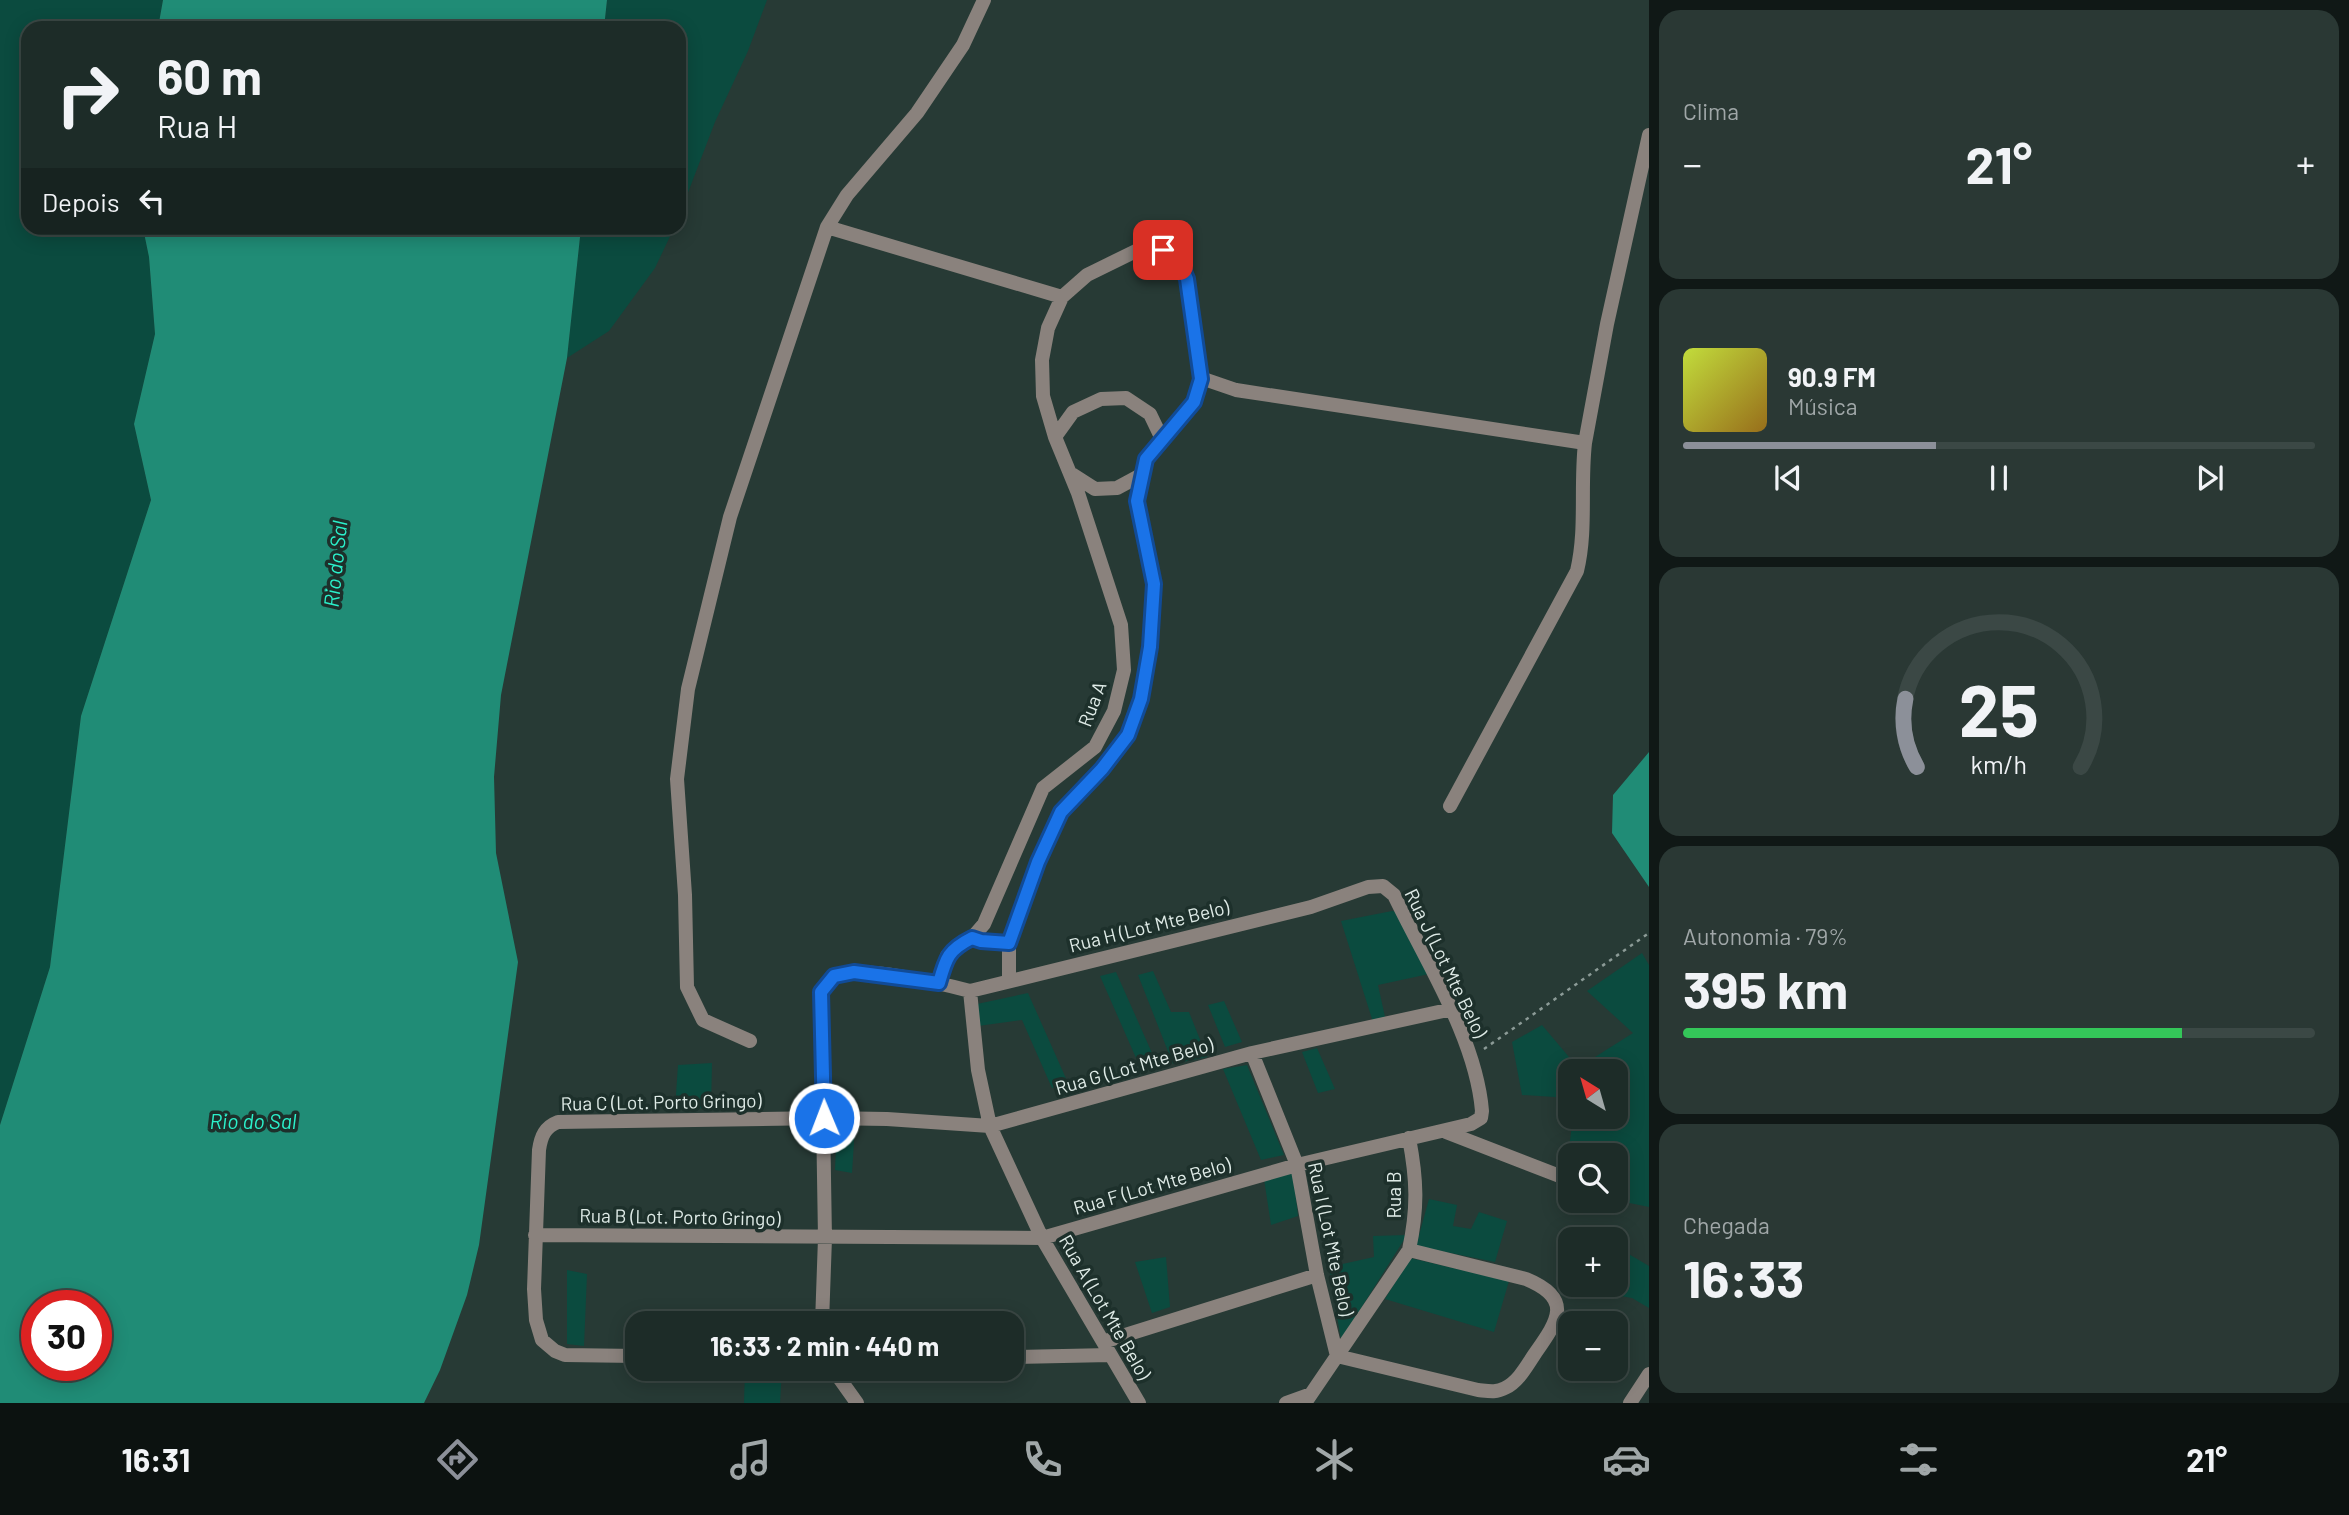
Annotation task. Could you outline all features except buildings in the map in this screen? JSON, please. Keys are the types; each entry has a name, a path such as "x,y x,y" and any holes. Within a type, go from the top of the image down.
{"street":[{"path":"750,1041 703,1020 687,986 685,895 677,779 688,689 730,517 827,227 847,195 917,113 963,45 984,0"},
{"path":"1450,806 1577,572 1583,545 1585,443 1607,324 1649,135"},
{"path":"827,227 1062,298 1087,275 1142,248 1163,250 1180,262 1187,279 1201,379 1194,402 1146,459 1137,501 1154,584 1150,647 1141,699 1128,735 1102,769 1061,812 1038,862 1009,943 1009,980"},
{"name":"Rua A","path":"939,983 947,956 958,945 972,938 984,924 1043,788 1095,747 1114,711 1124,670 1121,625 1043,396 1042,360 1048,328 1062,298"},
{"path":"1201,379 1236,390 1585,443"},
{"path":"1055,437 1073,412 1101,399 1126,398 1150,414 1163,439"},
{"path":"1070,473 1095,489 1117,488 1143,474"},
{"path":"1117,488 1137,501"},
{"path":"1086,521 1095,489"},
{"name":"Rua J (Lot Mte Belo)","path":"1368,887 1383,886 1394,895 1451,1009 1470,1059 1482,1102 1482,1116"},
{"name":"Rua H (Lot Mte Belo)","path":"970,991 1311,906 1368,887"},
{"path":"972,938 1009,943"},
{"path":"822,1311 825,1238 821,992 834,976 854,972 939,983 970,991"},
{"name":"Rua A (Lot Mte Belo)","path":"970,991 978,1070 990,1126 1042,1238 1139,1403"},
{"name":"Rua G (Lot Mte Belo)","path":"824,1118 990,1126 1252,1053 1451,1009"},
{"name":"Rua I (Lot Mte Belo)","path":"1252,1053 1297,1165 1317,1275 1338,1356"},
{"name":"Rua F (Lot Mte Belo)","path":"825,1238 1042,1238 1297,1165 1446,1132 1471,1124 1482,1116"},
{"name":"Rua C (Lot. Porto Gringo)","path":"535,1235 539,1150 544,1132 553,1124 565,1121 824,1118"},
{"path":"1446,1132 1558,1175"},
{"name":"Rua B","path":"1409,1139 1417,1188 1415,1220 1409,1250"},
{"path":"535,1235 536,1320 547,1345 565,1355 625,1356"},
{"name":"Rua B (Lot. Porto Gringo)","path":"535,1235 825,1238"},
{"path":"1286,1403 1308,1399 1409,1250 1526,1279 1542,1285 1554,1295 1557,1302 1558,1313 1553,1327 1515,1382 1503,1390 1478,1390 1338,1356"},
{"path":"1024,1356 1106,1348 1317,1275"},
{"path":"1630,1403 1649,1374"},
{"path":"841,1381 857,1403"}],"path":[{"path":"1470,1059 1649,933"}],"shaded area":[{"path":"0,0 163,0 159,21 21,21 21,235 144,235 149,257 155,334 134,424 151,500 81,716 50,967 0,1125"},
{"path":"607,0 767,0 686,198 686,21 605,21"},
{"path":"580,235 671,235 655,268 609,331 567,358"},
{"path":"1392,911 1407,914 1429,974 1378,985 1385,1017 1373,1022 1341,921"},
{"path":"1642,953 1649,965 1649,1207 1628,1203 1628,1143 1570,1143 1571,1129 1628,1129 1628,1059 1558,1059 1558,1098 1522,1095 1512,1042 1542,1025 1569,1057 1595,1057 1633,1033 1587,991"},
{"path":"1153,971 1171,1012 1189,1012 1207,1057 1173,1064 1138,975"},
{"path":"1116,972 1156,1062 1140,1067 1100,976"},
{"path":"1028,993 1068,1083 1052,1088 1022,1020 978,1026 977,1004"},
{"path":"1224,1001 1242,1042 1225,1047 1208,1005"},
{"path":"1317,1048 1335,1089 1318,1093 1302,1052"},
{"path":"712,1063 711,1108 675,1109 678,1065"},
{"path":"1247,1065 1284,1155 1261,1160 1223,1069"},
{"path":"837,1125 855,1126 852,1173 835,1170"},
{"path":"1293,1172 1298,1216 1271,1225 1264,1179"},
{"path":"1429,1199 1457,1205 1453,1226 1471,1229 1479,1212 1507,1221 1495,1262 1416,1246"},
{"path":"1407,1235 1341,1340 1329,1267 1374,1257 1373,1236"},
{"path":"1628,1254 1649,1266 1649,1308 1626,1297"},
{"path":"1166,1257 1170,1307 1152,1313 1135,1262"},
{"path":"1410,1258 1509,1281 1494,1332 1385,1299"},
{"path":"567,1270 587,1274 584,1346 567,1344"},
{"path":"745,1381 781,1381 780,1403 744,1403"}],"water":[{"path":"163,0 607,0 605,21 159,21"},
{"name":"Rio do Sal","path":"144,235 580,235 567,358 501,695 494,777 496,853 518,962 479,1245 467,1295 440,1370 424,1403 0,1403 0,1125 50,967 81,716 151,500 134,424 155,334 149,257"},
{"path":"1649,752 1649,887 1612,833 1613,795"}],"route":[{"path":"824,1118 821,992 834,976 854,972 939,983 947,956 958,945 972,938 1009,943 1038,862 1061,812 1102,769 1128,735 1141,699 1150,647 1154,584 1146,534 1137,501 1146,459 1194,402 1201,379 1187,279 1180,262 1163,250"}]}
